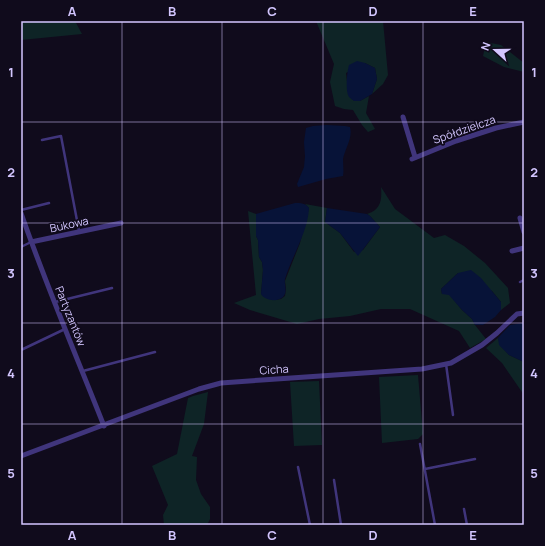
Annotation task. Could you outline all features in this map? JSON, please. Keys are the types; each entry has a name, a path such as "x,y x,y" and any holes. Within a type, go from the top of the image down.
{"street":[{"name":"Spółdzielcza","path":"403,117 414,158 456,141 496,128 524,122"},
{"name":"Partyzantów","path":"21,213 54,302 104,426"},
{"path":"520,218 524,232"},
{"name":"Bukowa","path":"31,242 121,223"},
{"path":"512,251 524,249"},
{"name":"Cicha","path":"21,456 200,389 221,383 422,369 446,364 482,345 517,314 524,313"}],"lane":[{"path":"42,140 61,136 79,232"},
{"path":"21,210 49,203"},
{"name":"Bukowa","path":"21,246 31,242"},
{"path":"520,282 524,280"},
{"path":"54,302 112,288"},
{"path":"21,350 65,329"},
{"path":"82,371 155,352"},
{"path":"446,364 453,415"},
{"path":"420,444 435,525"},
{"path":"425,469 475,459"},
{"path":"298,467 310,525"},
{"path":"334,480 342,525"},
{"path":"464,509 467,525"}],"green space":[{"path":"21,21 75,21 82,34 21,40"},
{"path":"316,21 383,21 388,75 383,84 372,94 377,79 375,68 365,63 346,73 347,89 354,101 360,101 369,96 366,113 375,129 368,132 353,110 335,106 330,82 334,64"},
{"path":"486,42 501,45 524,63 524,72 504,67 483,56"},
{"path":"381,187 395,209 434,238 445,235 464,246 485,263 508,288 510,303 501,310 501,302 492,291 458,273 441,289 442,294 449,294 462,310 472,319 486,339 470,348 459,331 410,309 381,309 350,316 319,319 297,324 250,310 234,303 256,295 248,211 256,214 256,236 258,240 259,257 262,262 263,270 261,294 275,300 281,299 285,296 285,281 300,243 309,208 305,204 327,208 325,222 340,233 354,252 363,250 380,227 367,214 375,210 380,204"},
{"path":"498,338 500,345 509,355 524,362 524,395 502,363 486,348"},
{"path":"418,375 423,434 418,439 382,443 379,377"},
{"path":"319,381 322,445 294,446 290,382"},
{"path":"208,392 204,424 192,456 197,457 196,480 201,494 210,507 210,519 207,525 164,525 163,515 168,505 152,466 177,454 188,398"}],"water":[{"path":"357,61 375,68 377,79 372,94 360,101 354,101 348,94 347,77 349,65"},
{"path":"327,125 350,127 350,139 343,159 343,176 298,187 297,184 304,167 304,142 306,128"},
{"path":"295,203 306,205 309,208 306,226 285,279 286,290 283,297 278,300 268,299 261,294 263,270 262,262 259,257 258,240 256,236 256,214"},
{"path":"327,208 367,214 380,227 358,256 340,233 325,222"},
{"path":"471,270 481,278 501,302 501,310 495,317 483,325 475,325 472,319 449,295 442,294 441,289 458,273"},
{"path":"524,323 524,362 509,355 499,345 498,338 510,325"}]}
